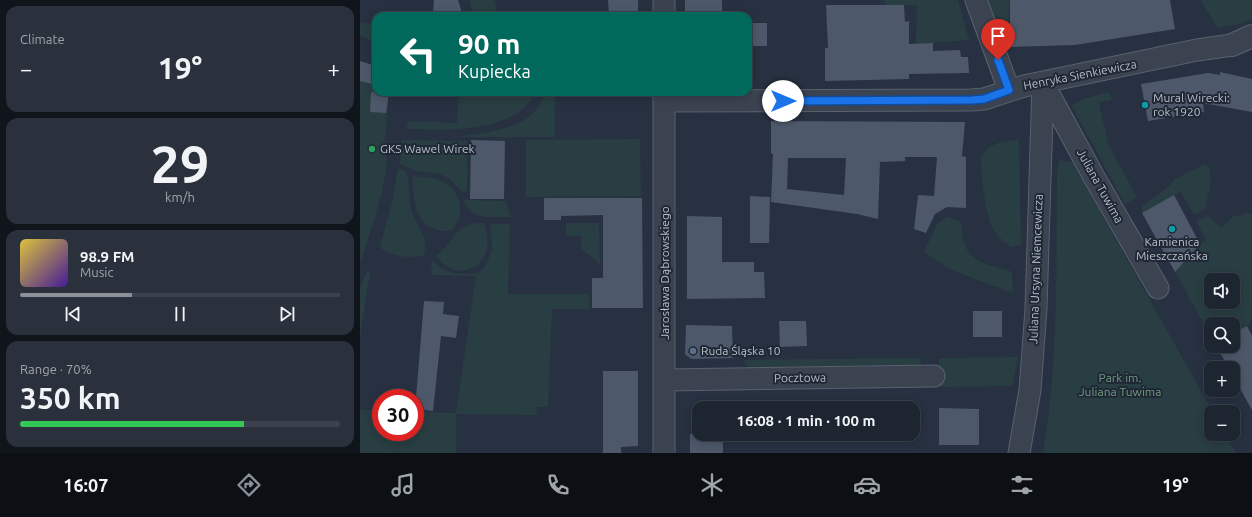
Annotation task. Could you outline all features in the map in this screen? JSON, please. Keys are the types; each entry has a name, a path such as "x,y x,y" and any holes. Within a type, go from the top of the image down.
{"street":[{"path":"664,0 664,12"},
{"path":"976,0 1009,90"},
{"path":"1242,49 1252,36"},
{"name":"Henryka Sienkiewicza","path":"664,96 972,100 984,99 1009,90 1197,50 1242,49"},
{"name":"Juliana Tuwima","path":"1043,83 1158,288"},
{"name":"Juliana Ursyna Niemcewicza","path":"1019,453 1030,390 1036,309 1043,83"},
{"name":"Jarosława Dąbrowskiego","path":"664,96 664,453"},
{"name":"Pocztowa","path":"665,380 934,376"}],"green space":[{"path":"470,0 494,0 496,4 495,12 472,12"},
{"path":"884,0 958,0 969,40 916,44 917,5 887,5 885,4"},
{"path":"984,0 1009,0 1008,50 1001,50"},
{"path":"1200,0 1252,0 1252,19 1239,24 1218,28"},
{"path":"360,23 372,24 372,41 360,35"},
{"name":"GKS Wawel Wirek","path":"360,61 372,65 372,96 389,96 384,150 386,158 386,171 373,223 360,264"},
{"path":"1110,92 1112,100 1099,102 1108,144 1137,197 1125,204 1072,106 1082,99"},
{"path":"459,96 533,96 526,106 512,116 478,127 440,130 406,129 409,121 457,123"},
{"path":"544,96 555,96 555,137 457,137 509,127 528,118 540,104"},
{"path":"640,139 641,196 526,197 526,140"},
{"path":"402,140 467,141 467,191 462,192 452,181 440,174 416,171 400,164"},
{"path":"1019,140 1021,245 1011,247 998,236 990,222 984,192 981,162 985,152 993,145"},
{"name":"Park im. Juliana Tuwima","path":"1059,160 1072,162 1209,405 1204,405 1204,441 1229,441 1236,453 1043,453 1052,383 1056,312 1057,171"},
{"path":"1205,164 1209,167 1211,182 1205,209 1194,215 1181,192 1142,213 1142,206 1168,187 1175,179"},
{"path":"398,168 406,172 411,209 424,237 424,255 407,257 395,255 380,247 393,198"},
{"path":"412,175 437,179 445,182 456,193 459,200 460,215 458,222 453,229 448,231 438,230 430,227 424,222 416,208"},
{"path":"464,200 506,201 511,217 490,217 477,215 471,212"},
{"path":"1244,213 1252,213 1252,319 1247,326 1240,330 1240,317 1204,317 1204,324 1175,272 1200,244 1206,240 1196,221 1208,216 1222,228 1233,216 1242,216"},
{"path":"947,217 960,221 965,245 973,256 991,266 1010,271 1012,274 1013,293 951,270 924,252 937,224"},
{"path":"474,223 484,223 487,235 487,247 484,257 477,265 469,269 460,270 451,269 443,264 436,255 461,229"},
{"path":"566,223 599,223 600,264 581,249 581,236 566,236"},
{"path":"490,224 510,224 508,294 589,294 589,309 552,309 548,407 536,407 537,415 456,414 456,453 360,453 360,410 372,410 372,441 424,441 424,412 456,413 476,276 431,275 432,259 440,267 453,273 471,274 480,272 487,263 492,249"},
{"path":"367,272 370,272 360,337 360,287"},
{"path":"1018,357 1013,383 1011,386 940,386 939,358"},
{"path":"921,358 921,363 917,365 749,367 746,365 744,360"}],"building":[{"path":"434,0 458,0 462,12 433,12"},
{"path":"608,0 638,0 638,12 609,12"},
{"path":"685,0 722,0 722,12 685,12"},
{"path":"1010,0 1170,0 1175,29 1075,45 1010,47"},
{"path":"826,5 904,5 905,22 909,21 909,44 933,43 933,51 960,50 961,57 968,57 969,73 909,74 909,79 825,81 825,48 828,48"},
{"path":"752,23 767,23 767,46 754,46 752,44"},
{"path":"360,61 372,65 372,84 360,81"},
{"path":"1220,72 1252,79 1252,112 1203,103 1204,112 1148,121 1141,84 1208,73 1220,75"},
{"path":"371,92 372,96 388,96 386,113 370,112"},
{"path":"771,121 965,122 962,156 966,157 966,208 947,207 935,214 926,233 914,229 918,195 934,196 937,157 905,157 905,161 880,162 878,219 857,214 771,202 773,154 771,153","holes":["788,158 846,158 844,195 787,189"]},
{"path":"471,140 505,141 504,199 470,199"},
{"name":"Kamienica Mieszczańska","path":"1174,195 1200,244 1175,272 1142,213"},
{"path":"750,196 770,197 769,243 750,243"},
{"path":"544,198 642,198 643,308 592,308 592,278 603,278 603,215 561,216 561,220 544,220"},
{"path":"687,216 722,217 722,262 754,262 754,272 764,272 765,298 687,299"},
{"path":"424,301 444,302 443,314 459,316 456,338 441,336 433,411 424,410 424,389 417,389"},
{"path":"973,311 1002,311 1002,337 973,337"},
{"path":"779,321 806,321 807,346 780,347"},
{"path":"686,325 732,326 733,358 691,359 685,354"},
{"path":"1247,326 1252,336 1252,410 1240,389 1240,361 1225,361 1220,353 1240,353 1240,330"},
{"path":"603,371 638,371 638,446 621,447 621,453 603,453"},
{"path":"939,408 979,409 979,445 939,445"},
{"path":"690,434 692,434 692,441 723,441 723,453 690,453"}],"place":[{"name":"Mural Wirecki: rok 1920","path":"1145,105"},
{"name":"GKS Wawel Wirek","path":"372,149"},
{"name":"Kamienica Mieszczańska","path":"1172,229"},
{"name":"Ruda Śląska 10","path":"693,351"}],"route":[{"path":"783,101 984,99 1009,90 998,60"}]}
